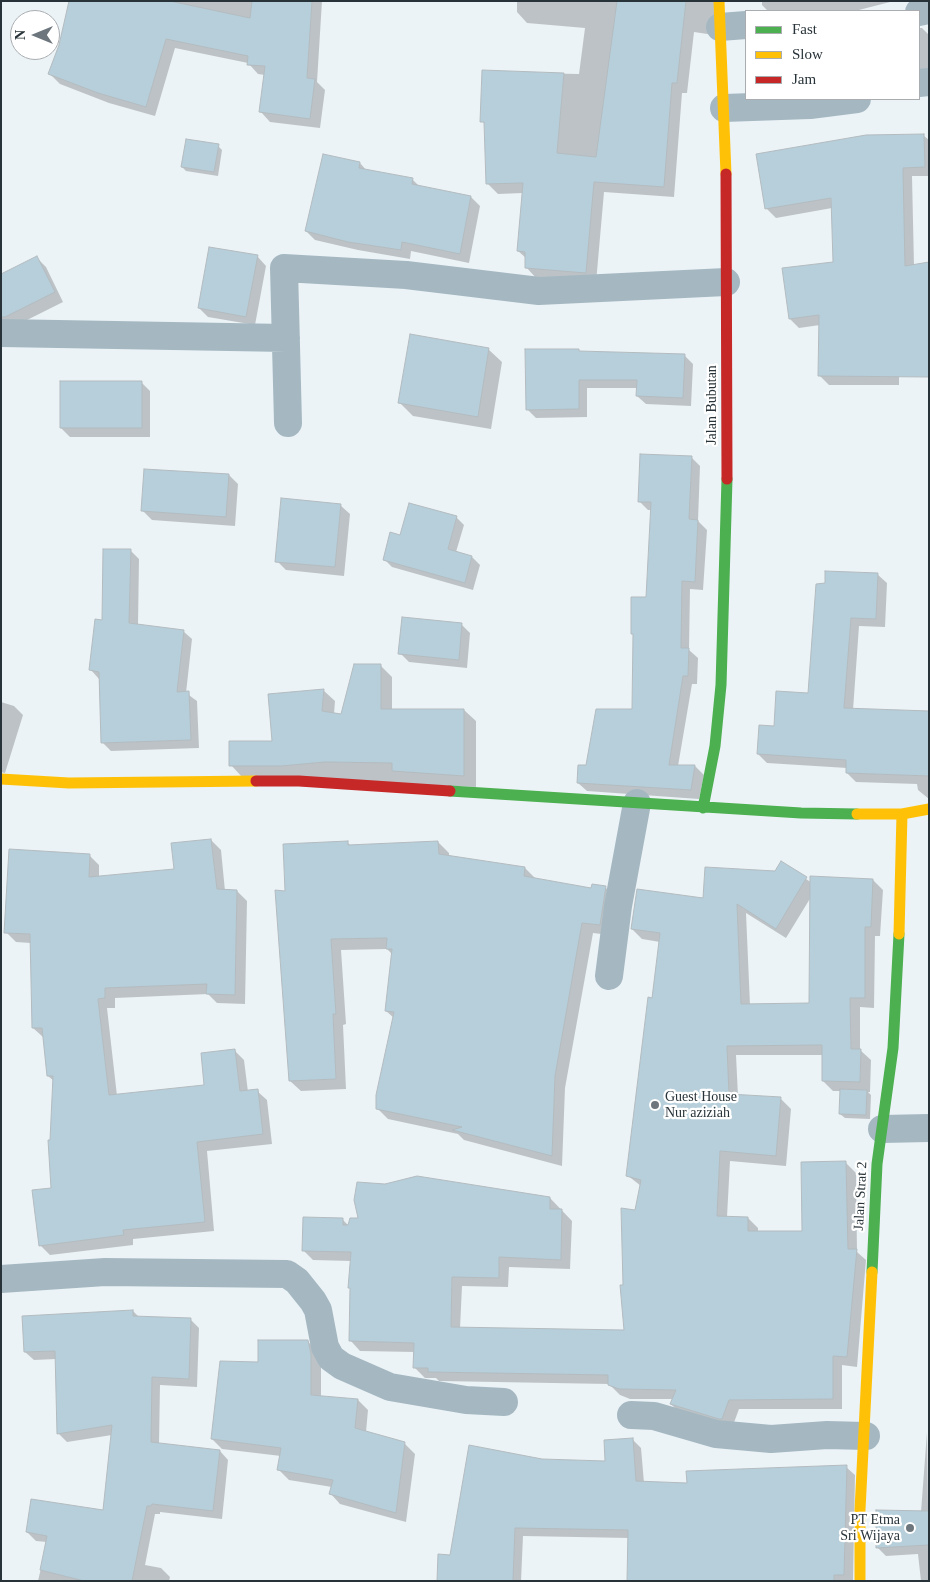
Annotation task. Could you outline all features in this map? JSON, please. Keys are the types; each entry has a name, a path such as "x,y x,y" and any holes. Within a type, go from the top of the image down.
{"street":[{"name":"Jalan Bubutan","path":"703,808 714,746 721,685 727,515 724,108 729,18"},
{"path":"724,108 810,105 849,100"},
{"path":"288,423 284,268 406,275 539,291 726,282"},
{"path":"1,333 286,338"},
{"path":"1,779 69,783 299,781 801,814 902,814 929,809"},
{"path":"609,976 618,906 636,803"},
{"name":"Jalan Strat 2","path":"860,1581 860,1510 866,1436 874,1219 878,1164 893,1048 898,976 902,814"},
{"path":"882,1129 929,1128"},
{"path":"1,1279 106,1272 186,1275 287,1274 297,1281 313,1301 318,1310 325,1348 331,1358 342,1366 390,1387 466,1400 504,1402"},
{"path":"631,1415 654,1416 716,1434 771,1439 827,1435 866,1436"}],"building":[{"path":"69,1 170,1 250,18 252,1 312,1 307,78 315,79 310,119 259,112 265,66 247,65 248,56 166,39 146,107 98,93 48,74 53,60 60,60 60,41"},
{"path":"617,1 686,1 677,83 672,83 664,187 594,182 586,273 525,268 525,252 517,251 523,183 486,184 484,122 480,122 482,70 564,73 557,153 596,157"},
{"path":"924,134 925,167 903,168 905,266 929,262 929,377 818,376 819,315 789,319 782,268 833,262 831,198 765,209 756,154 866,135"},
{"path":"186,139 219,144 214,172 181,167"},
{"path":"323,154 360,162 359,168 413,178 412,184 471,196 460,254 402,242 401,250 348,242 305,231"},
{"path":"209,247 258,255 246,317 198,308"},
{"path":"37,256 55,292 5,317 1,317 1,274"},
{"path":"410,334 489,348 478,417 398,403"},
{"path":"525,349 579,349 579,351 685,354 683,398 636,396 637,380 579,380 579,409 526,410"},
{"path":"60,381 142,381 142,428 60,428"},
{"path":"640,454 692,456 689,519 698,520 695,582 682,581 681,648 689,648 688,676 683,676 669,765 695,765 691,790 577,783 578,765 586,765 596,709 632,709 633,634 631,634 631,597 646,597 651,502 638,502"},
{"path":"144,469 229,474 226,517 141,511"},
{"path":"281,498 341,504 335,567 275,562"},
{"path":"409,503 457,516 448,549 472,556 465,583 383,560 390,532 400,535"},
{"path":"103,549 131,549 129,623 184,630 177,692 189,691 191,740 101,743 99,672 89,670 95,619 102,620"},
{"path":"825,571 878,573 876,619 851,618 844,708 929,711 929,776 846,773 846,760 757,754 759,725 774,726 776,691 808,693 816,584 825,583"},
{"path":"402,617 462,623 459,660 398,654"},
{"path":"354,664 381,664 381,709 464,709 464,776 392,771 392,763 325,762 281,766 229,766 229,741 272,741 268,694 324,689 322,711 341,714"},
{"path":"211,839 217,889 237,890 235,995 206,994 207,984 105,988 105,998 98,999 109,1095 204,1085 201,1053 235,1049 240,1091 258,1089 263,1134 197,1142 205,1222 123,1230 124,1235 39,1246 32,1190 51,1188 48,1140 50,1140 53,1076 47,1076 42,1028 32,1028 30,934 4,933 9,849 90,854 89,877 174,869 171,843"},
{"path":"348,841 348,845 438,841 439,854 525,867 524,876 591,888 592,884 606,886 600,925 582,923 555,1076 552,1156 452,1130 462,1127 376,1109 376,1095 394,1012 385,1011 392,949 386,949 387,938 331,939 336,1014 333,1014 336,1079 289,1081 275,890 285,891 283,844"},
{"path":"781,861 807,877 776,929 737,904 741,1004 809,1003 810,876 873,879 871,927 865,927 865,998 850,998 851,1049 861,1049 860,1082 822,1081 822,1045 727,1046 729,1094 781,1097 776,1156 720,1151 717,1216 748,1217 748,1231 802,1231 801,1162 846,1161 848,1249 857,1249 847,1357 833,1356 833,1399 729,1400 722,1419 719,1419 670,1404 676,1390 619,1389 608,1385 608,1375 428,1372 428,1368 413,1368 414,1343 349,1341 350,1288 348,1288 351,1252 302,1251 303,1217 343,1218 343,1225 348,1225 350,1218 358,1218 354,1200 357,1182 385,1184 417,1176 550,1197 550,1209 562,1209 561,1260 499,1257 499,1278 452,1277 451,1327 624,1330 620,1285 623,1285 621,1208 635,1210 641,1180 626,1176 648,997 652,998 660,933 631,929 637,889 703,898 705,867 775,871"},
{"path":"840,1089 867,1090 866,1115 839,1114"},
{"path":"133,1310 133,1316 191,1318 189,1379 152,1377 151,1442 220,1450 213,1511 152,1504 147,1506 132,1581 84,1581 40,1570 47,1536 26,1532 31,1499 103,1510 112,1425 57,1434 55,1351 24,1352 22,1316"},
{"path":"258,1340 308,1340 311,1354 311,1395 358,1399 355,1428 405,1442 396,1513 329,1494 333,1480 277,1470 281,1448 211,1439 220,1361 258,1362"},
{"path":"633,1438 636,1481 687,1483 686,1471 847,1465 844,1575 834,1575 834,1581 627,1581 628,1530 515,1528 513,1581 437,1581 438,1554 450,1555 469,1445 542,1459 605,1461 604,1440"},
{"name":"PT Etma Sri Wijaya","path":"876,1510 929,1511 929,1545 876,1548"}],"traffic: fast":[{"path":"703,808 715,746 721,685 727,479"},
{"path":"450,791 801,813 857,814"},
{"path":"872,1272 877,1164 893,1048 899,934"}],"traffic: slow":[{"path":"719,1 726,174"},
{"path":"1,779 69,783 256,781"},
{"path":"857,814 902,814 929,809"},
{"path":"899,934 902,814"},
{"path":"860,1581 860,1510 872,1272"}],"traffic: jam":[{"path":"726,174 727,479"},
{"path":"256,781 299,781 450,791"}],"place":[{"name":"Guest House Nur aziziah","path":"655,1105"},
{"name":"PT Etma Sri Wijaya","path":"910,1528"}]}
